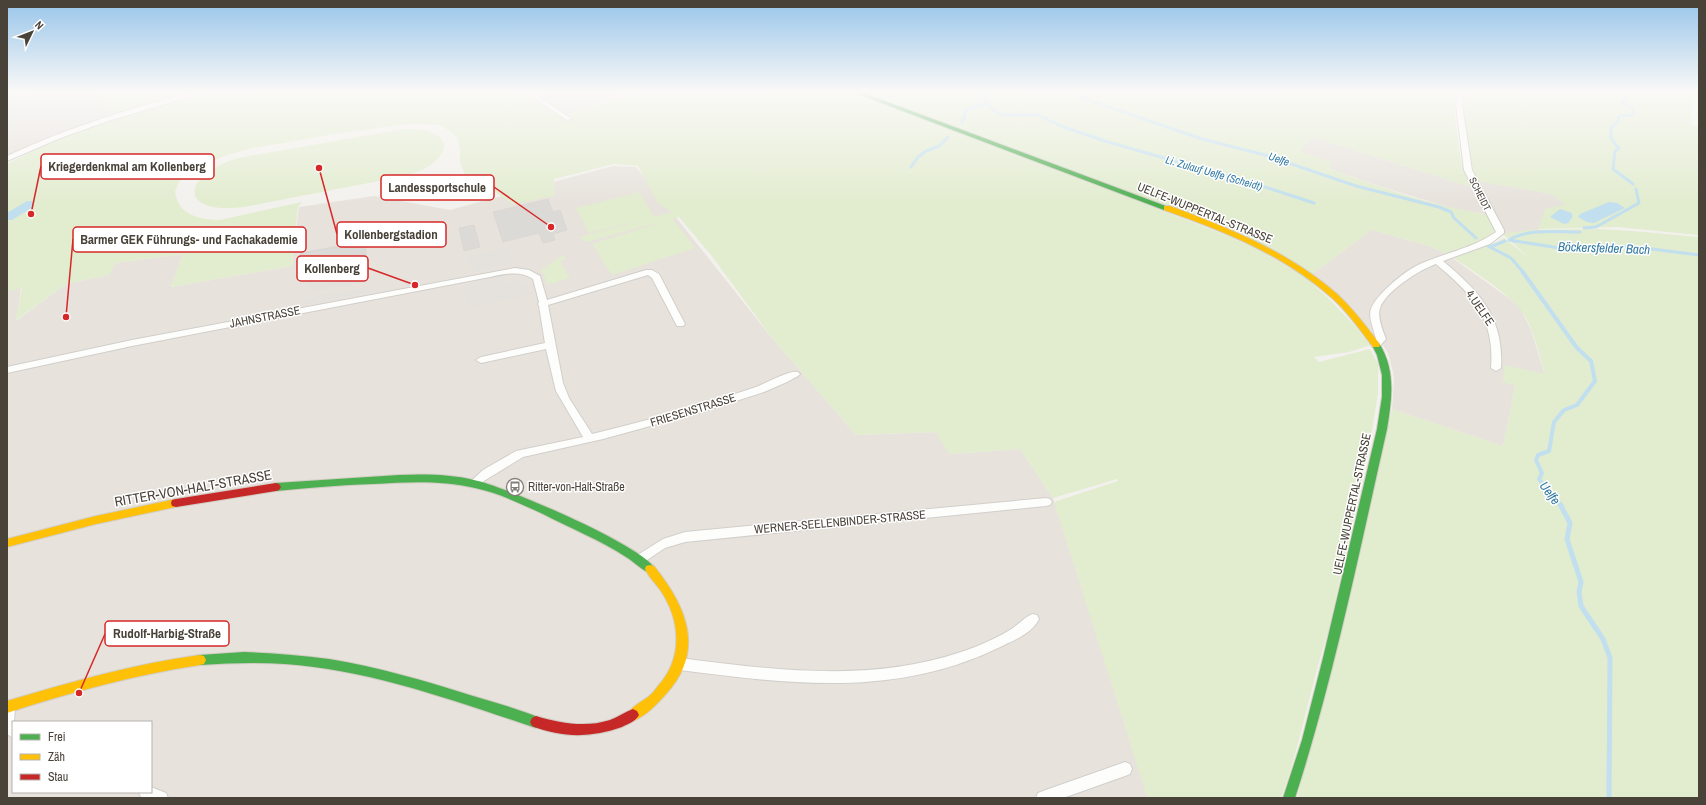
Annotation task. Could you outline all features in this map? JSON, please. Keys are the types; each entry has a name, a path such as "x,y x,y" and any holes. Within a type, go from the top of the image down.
{"main road":[{"name":"UELFE-WUPPERTAL-STRASSE","path":"953,129 1210,225 1263,248 1295,266 1324,288 1352,315 1376,345 1383,358 1387,375 1385,407 1348,581 1314,715 1289,798"},
{"name":"RITTER-VON-HALT-STRASSE","path":"7,543 61,528 211,496 314,482 418,478 474,483 529,503 565,519 640,559 665,587 676,606 683,630 683,648 680,664 671,682 644,707 630,717 616,723 569,730 483,706 415,683 360,670 282,658 200,660 160,665 107,676 7,707"}],"street":[{"path":"7,159 58,136 79,129"},
{"name":"SCHEIDT","path":"1436,260 1474,248 1500,233 1500,230 1468,170 1462,129"},
{"path":"1376,345 1381,339 1375,313 1379,301 1416,270 1436,260"},
{"name":"4.UELFE","path":"1436,260 1464,284 1488,315 1494,326 1497,345 1496,368"},
{"name":"JAHNSTRASSE","path":"7,370 159,337 511,270 524,271 537,278 542,304"},
{"path":"589,439 580,421 566,402 558,384 542,304 649,272 656,276 680,324"},
{"path":"481,360 549,345"},
{"name":"FRIESENSTRASSE","path":"474,483 486,473 520,454 634,428 744,395 778,383 795,374"},
{"name":"WERNER-SEELENBINDER-STRASSE","path":"640,559 662,544 674,539 685,537 1046,502"},
{"path":"680,664 778,676 833,677 873,675 915,670 950,661 978,651 1010,636 1034,619"},
{"path":"7,707 8,723 12,730"},
{"path":"1043,798 1125,769"},
{"path":"148,793 161,798"}],"shaded area":[{"path":"7,129 72,129 30,145 7,157"},
{"path":"1313,137 1471,187 1468,179 1551,194 1566,204 1538,229 1539,230 1503,234 1494,231 1493,224 1485,214 1458,210 1379,186 1330,169 1299,151"},
{"path":"613,166 636,167 772,338 856,435 937,432 950,454 1020,449 1053,498 1148,798 7,798 7,291 21,288 16,321 66,284 109,275 115,263 183,254 171,287 292,266 299,207 374,196 450,210"},
{"path":"1372,230 1429,246 1447,254 1510,299 1521,309 1531,330 1545,375 1504,365 1515,386 1503,446 1392,409 1394,383 1388,353 1376,335 1312,274"},
{"path":"509,247 513,263 475,272 464,257"},
{"path":"357,267 356,274 368,272 367,282 307,293 309,276"},
{"path":"504,276 506,283 521,279 522,285 527,284 530,295 468,308 463,285"},
{"path":"370,286 369,292 302,305 303,299"}],"green space":[{"path":"87,129 375,129 248,149 224,156 189,172 179,182 175,192 182,208 192,215 209,219 220,220 302,202 298,207 292,266 171,287 183,254 115,263 109,275 66,284 15,321 22,288 7,292 7,164 48,143"},
{"path":"403,129 427,131 438,136 442,140 444,145 443,151 435,162 417,172 405,176 244,207 222,208 207,205 198,200 194,192 197,184 205,174 238,158"},
{"path":"446,129 949,129 1223,234 1259,250 1305,277 1354,325 1370,345 1349,352 1314,357 1319,362 1370,349 1378,364 1378,393 1369,449 1328,632 1294,757 1281,798 1147,797 1054,502 1118,481 1117,479 1053,498 1020,449 949,454 936,432 856,435 772,338 711,255 679,217 673,219 695,248 612,275 592,244 669,220 586,242 579,237 647,219 589,233 576,208 640,192 654,217 672,212 658,203 638,166 614,164 554,179 555,196 512,204 495,192 467,179 460,163 458,139"},
{"path":"958,129 1457,129 1461,162 1471,187 1313,137 1299,151 1331,162 1330,169 1387,189 1445,206 1485,214 1493,224 1494,231 1487,239 1467,248 1447,254 1429,246 1372,230 1312,274 1235,232"},
{"path":"1466,129 1699,129 1699,235 1617,227 1538,229 1545,209 1566,204 1551,194 1477,181"},
{"path":"1599,229 1699,237 1699,798 1297,798 1392,409 1503,446 1515,386 1503,382 1504,365 1545,374 1532,331 1525,315 1514,302 1498,289 1454,258 1504,238 1530,259 1503,234 1526,230"},
{"path":"563,255 566,259 560,261 570,278 547,285 544,274 540,271"}],"water":[{"path":"27,201 32,201 33,207 12,220 7,220 7,213"},
{"path":"1609,202 1617,203 1625,208 1594,223 1587,222 1578,217 1580,214"},
{"path":"1560,209 1572,213 1572,218 1568,223 1564,224 1550,217"}],"building":[{"path":"548,199 553,212 560,210 567,230 553,234 555,240 543,243 539,233 503,242 493,212"},
{"path":"474,225 480,247 464,251 459,228"},
{"path":"366,241 366,257 299,268 301,253"}],"waterway":[{"name":"Li. Zulauf Uelfe (Scheidt)","path":"1069,129 1105,141 1262,186 1314,203"},
{"name":"Uelfe","path":"1172,129 1202,139 1265,155 1356,186 1439,207 1451,212 1454,218 1476,238"},
{"path":"1611,129 1611,138 1619,149 1615,151 1613,169 1633,184"},
{"path":"911,167 918,157 926,151 939,146 948,137"},
{"path":"1584,228 1596,227 1639,203 1636,189"},
{"name":"Böckersfelder Bach","path":"1580,232 1534,232 1517,236 1509,240 1572,250 1603,249 1610,246 1636,247 1699,255"},
{"name":"Böckersfelder Bach","path":"1490,247 1505,241"},
{"name":"Uelfe","path":"1488,246 1511,258 1523,272"},
{"name":"Uelfe","path":"1522,271 1577,348 1591,361 1595,381 1577,405 1564,410 1554,422 1549,451 1538,455 1536,460 1542,473 1539,479 1560,505"},
{"name":"Uelfe","path":"1560,504 1570,523 1567,539 1581,582 1579,592 1581,606 1603,639 1610,658 1609,798"}],"traffic: fast":[{"path":"954,129 1167,208"},
{"path":"1289,798 1308,740 1329,658 1382,429 1386,408 1387,375 1385,365 1376,345"},
{"path":"276,487 412,478 463,481 502,492 529,503 608,541 634,556 650,569"},
{"path":"200,660 244,657 287,659 329,664 413,683 536,722"}],"traffic: slow":[{"path":"1167,208 1226,231 1284,259 1335,296 1357,319 1376,345"},
{"path":"7,543 96,520 176,503"},
{"path":"633,715 653,700 668,683 678,665 682,647 682,628 676,608 665,589 650,569"},
{"path":"7,707 78,685 127,673 175,663 200,660"}],"traffic: jam":[{"path":"176,503 276,487"},
{"path":"536,722 573,730 586,730 610,726 633,715"}],"place":[{"name":"Kollenbergstadion","path":"319,168"},
{"name":"Kriegerdenkmal am Kollenberg","path":"31,214"},
{"name":"Landessportschule","path":"551,227"},
{"name":"Kollenberg","path":"415,285"},
{"name":"Barmer GEK Führungs- und Fachakademie","path":"66,317"},
{"name":"Ritter-von-Halt-Straße","path":"515,487"},
{"name":"Rudolf-Harbig-Straße","path":"79,693"}]}
